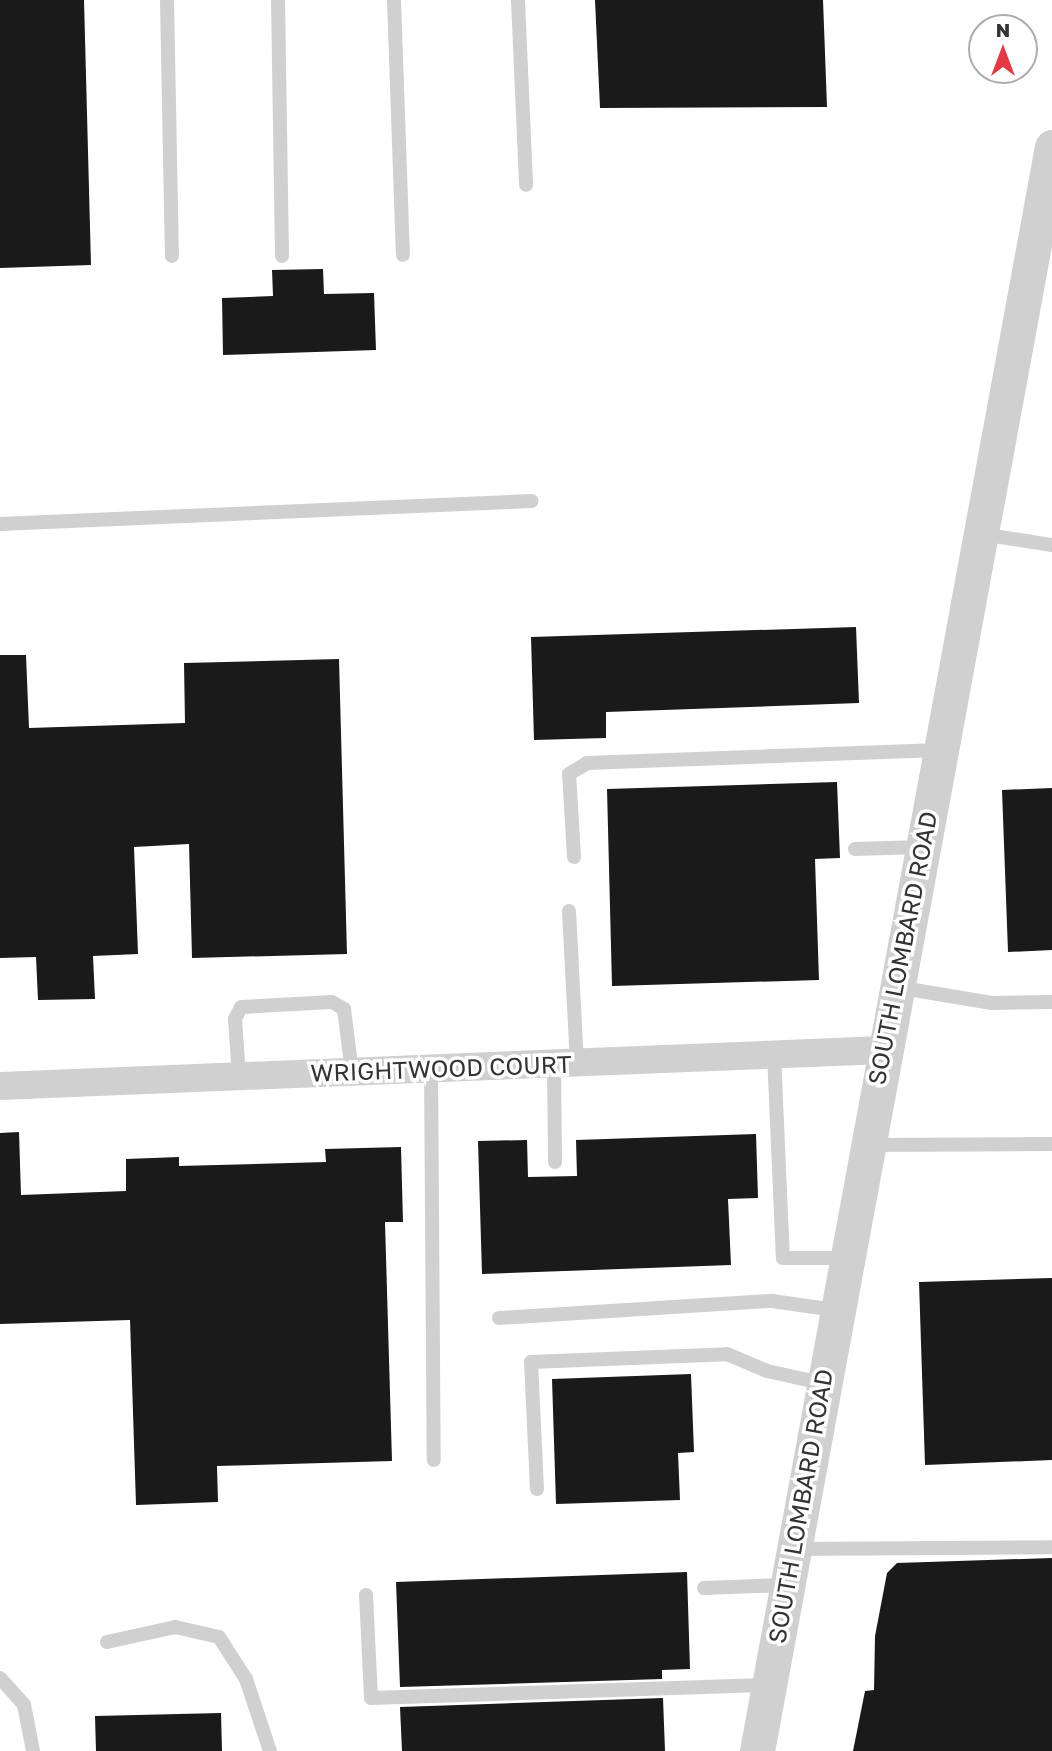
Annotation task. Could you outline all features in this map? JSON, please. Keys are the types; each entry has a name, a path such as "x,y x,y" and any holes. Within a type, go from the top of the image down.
{"street":[{"name":"SOUTH LOMBARD ROAD","path":"757,1751 821,1383 979,534 1044,236 1052,147"},
{"name":"WRIGHTWOOD COURT","path":"0,1086 883,1050"}],"lane":[{"path":"167,0 173,257"},
{"path":"278,0 282,256"},
{"path":"394,0 403,255"},
{"path":"518,0 526,185"},
{"path":"0,524 532,501"},
{"path":"979,534 1052,545"},
{"path":"574,857 569,774 587,764 939,750"},
{"path":"855,849 921,847"},
{"path":"555,1161 565,1063 569,911"},
{"path":"895,987 992,1003 1052,1002"},
{"path":"239,1076 235,1019 241,1007 319,1003 344,1009 352,1072"},
{"path":"774,1055 783,1258 844,1258"},
{"path":"431,1068 434,1460"},
{"path":"866,1145 1052,1143"},
{"path":"499,1318 772,1301 835,1310"},
{"path":"537,1489 531,1362 727,1354 767,1371 821,1383"},
{"path":"791,1549 1052,1547"},
{"path":"704,1588 785,1585"},
{"path":"366,1595 371,1698 768,1685"},
{"path":"107,1642 175,1627 219,1637 246,1679 270,1751"},
{"path":"0,1678 24,1705 33,1751"}],"building":[{"path":"0,0 84,0 91,265 0,268"},
{"path":"595,0 823,0 827,107 600,108"},
{"path":"323,269 324,294 374,293 376,350 223,355 222,298 273,296 272,270"},
{"path":"856,627 859,703 606,712 606,738 534,740 531,637"},
{"path":"0,655 26,655 29,728 185,723 184,663 339,659 347,954 192,958 189,844 134,847 138,954 93,956 95,999 38,1000 36,957 0,958"},
{"path":"837,782 840,858 815,859 819,980 612,986 607,789"},
{"path":"1052,788 1052,950 1008,952 1002,790"},
{"path":"19,1132 21,1195 126,1191 126,1159 179,1157 179,1166 326,1162 325,1149 401,1147 403,1222 385,1222 392,1461 217,1466 218,1502 136,1505 130,1320 0,1324 0,1133"},
{"path":"756,1134 758,1198 728,1199 731,1265 482,1274 478,1141 527,1140 528,1177 577,1176 576,1140"},
{"path":"1052,1278 1052,1460 925,1465 919,1282"},
{"path":"691,1374 694,1452 678,1453 680,1500 556,1504 552,1379"},
{"path":"1052,1558 1052,1751 853,1751 865,1691 874,1690 875,1636 887,1573 897,1563"},
{"path":"687,1572 690,1669 662,1670 662,1679 400,1687 396,1582"},
{"path":"663,1698 665,1751 402,1751 400,1707"},
{"path":"221,1713 222,1751 96,1751 95,1716"}]}
